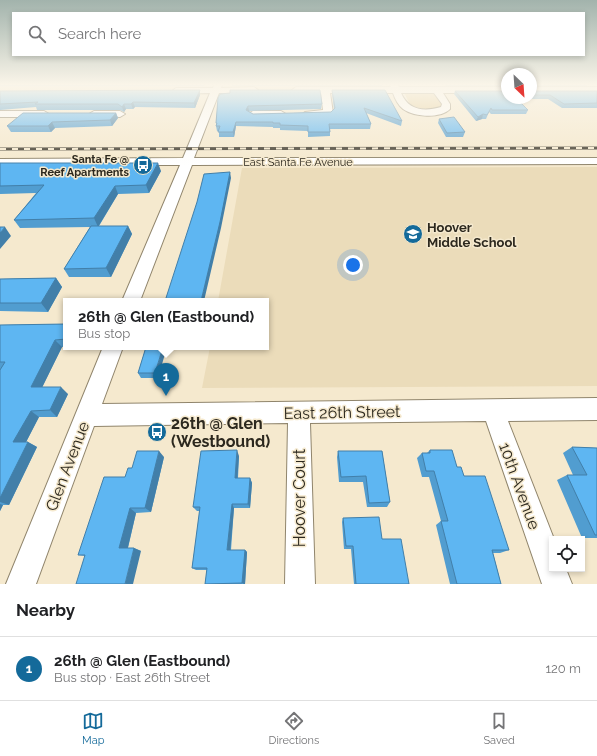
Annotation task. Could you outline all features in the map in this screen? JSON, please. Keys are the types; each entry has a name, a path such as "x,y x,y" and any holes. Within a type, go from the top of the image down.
{"street":[{"path":"132,298 207,112"},
{"path":"253,114 328,114 328,112"},
{"path":"0,114 47,113"},
{"path":"82,114 120,114"},
{"name":"East Santa Fe Avenue","path":"0,162 187,163 597,161"},
{"name":"Glen Avenue","path":"21,584 112,350"},
{"name":"10th Avenue","path":"493,410 557,584"},
{"name":"East 26th Street","path":"87,415 597,410"},
{"name":"Hoover Court","path":"299,412 300,584"}],"shaded area":[{"name":"Hoover Middle School","path":"597,167 597,386 202,388 209,350 269,350 269,298 219,298 242,168"}],"building":[{"path":"217,112 250,112 253,114 366,112 371,124 329,124 330,132 308,132 308,126 280,125 280,123 273,122 236,122 233,132 218,132 220,126 216,126"},
{"path":"376,112 397,112 402,121"},
{"path":"474,112 489,112 487,115 483,114 478,117"},
{"path":"23,113 116,113 110,120 52,122 48,126 7,126"},
{"path":"454,117 465,132 447,133 439,119"},
{"path":"0,163 158,163 146,185 115,186 94,218 14,220 44,185 0,186"},
{"path":"230,172 202,298 166,298 197,202 204,174"},
{"path":"91,226 128,226 106,268 64,269"},
{"path":"0,227 5,227 0,233"},
{"path":"56,278 41,303 0,303 0,279"},
{"path":"63,324 63,339 55,340 31,387 61,387 50,410 31,411 13,442 28,442 0,498 0,370 5,362 0,362 0,325"},
{"path":"145,350 162,350 155,373 138,373"},
{"path":"572,447 597,448 597,535 595,535 567,475 587,475"},
{"path":"237,450 235,478 250,478 248,504 232,504 227,550 245,550 242,583 205,584 207,568 192,568 200,507 193,507 201,451"},
{"path":"430,450 452,450 457,467 461,467 464,476 485,476 509,550 492,550 501,584 457,584 441,521 448,521 434,471 426,471 422,453 430,453"},
{"path":"137,451 159,451 145,508 130,508 119,548 134,548 125,584 76,584 85,555 78,555 104,477 125,477 128,468 132,468"},
{"path":"338,451 382,451 390,502 369,503 366,476 341,477"},
{"path":"379,517 382,539 401,539 409,584 356,584 353,546 346,546 343,518"}],"railway":[{"path":"0,149 597,148"}],"place":[{"name":"Santa Fe @ Reef Apartments","path":"143,165"},
{"name":"Hoover Middle School","path":"413,234"},
{"name":"26th @ Glen (Eastbound)","path":"166,396"},
{"name":"26th @ Glen (Westbound)","path":"157,432"}]}
